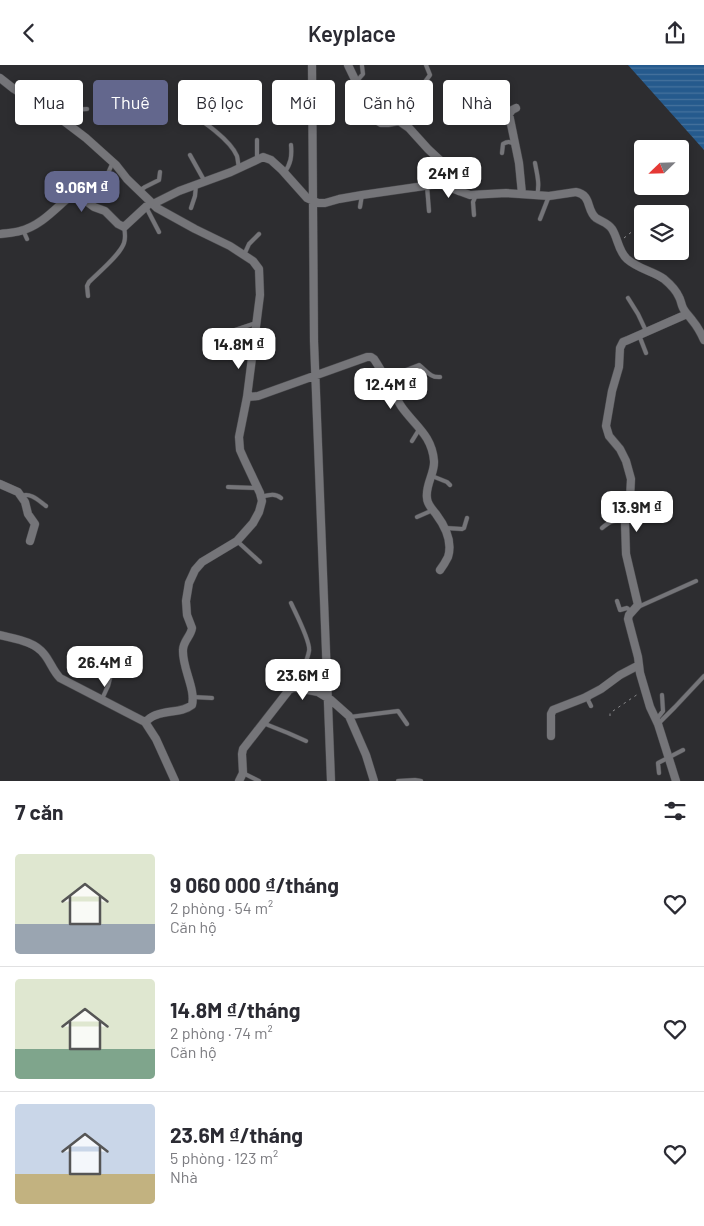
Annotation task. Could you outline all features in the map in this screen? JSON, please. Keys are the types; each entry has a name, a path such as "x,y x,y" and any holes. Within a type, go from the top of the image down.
{"street":[{"path":"312,65 314,341 331,781"},
{"path":"348,65 355,80"},
{"path":"0,78 15,89"},
{"path":"516,108 509,114 522,194"},
{"path":"69,125 86,137 113,162 150,205 230,246 253,261 259,269 260,295 247,397 239,437 240,450 258,488 262,501 261,506 253,523 236,541 202,562 195,570 189,583 186,615 192,631 184,643 183,651 193,697 192,705 189,708 156,715 146,722"},
{"path":"405,125 440,159 459,191"},
{"path":"0,234 23,230 45,219 69,197 74,195 105,211 118,224 124,227 150,205 179,191 263,157 271,160 306,198 326,203 362,195 443,185 470,195 506,193 549,196 576,192 584,195 592,213 611,227 626,258 633,264 660,276 674,288 687,314 699,329 704,340"},
{"path":"676,781 644,689 628,619 629,615 638,605 626,554 626,522 631,479 626,461 620,449 609,436 606,426 612,391 619,367 620,348 623,342 687,314"},
{"path":"247,397 258,396 369,357 374,359 387,378 401,406 426,435 433,455 435,462 427,498 430,506 446,528 449,548 448,557 440,570"},
{"path":"0,484 15,490 21,496 35,524 30,541"},
{"path":"0,635 37,647 44,653 55,673 60,678 146,722 175,781"},
{"path":"552,736 551,714 553,710 601,689 639,665"},
{"path":"239,781 244,773 243,749 293,688 318,692 350,717 366,755 374,781"}],"lane":[{"path":"426,65 430,72 427,80"},
{"path":"358,80 363,74 362,66"},
{"path":"207,125 229,145 237,156 239,168"},
{"path":"257,140 257,159"},
{"path":"502,153 502,145 505,142 508,141 515,144"},
{"path":"284,173 291,159 291,145"},
{"path":"190,155 205,182"},
{"path":"100,191 113,162"},
{"path":"535,163 539,183 537,195"},
{"path":"139,191 158,180 160,171"},
{"path":"191,208 196,185"},
{"path":"427,186 429,211"},
{"path":"360,207 362,195"},
{"path":"474,215 473,202 476,195"},
{"path":"540,219 549,196"},
{"path":"150,205 159,232"},
{"path":"88,296 87,286 89,282 124,245 124,227"},
{"path":"23,230 27,239"},
{"path":"244,255 249,244 259,234"},
{"path":"628,298 638,314 646,353"},
{"path":"217,336 256,323"},
{"path":"255,337 258,335 262,336 266,343"},
{"path":"375,382 419,365 435,378 440,377"},
{"path":"402,372 404,390"},
{"path":"412,441 420,427"},
{"path":"432,476 450,485"},
{"path":"228,487 258,488"},
{"path":"21,496 25,494 31,495 46,506"},
{"path":"261,497 278,495 281,498"},
{"path":"417,517 433,510"},
{"path":"446,528 462,529 467,518"},
{"path":"602,528 613,520 626,522"},
{"path":"236,541 260,562"},
{"path":"617,601 620,610 627,608 634,610 696,581"},
{"path":"291,603 307,641 309,651 293,688"},
{"path":"102,699 108,686 116,652"},
{"path":"657,722 675,707 704,676"},
{"path":"590,706 588,700 591,694"},
{"path":"657,722 663,711 662,695"},
{"path":"193,697 212,698"},
{"path":"350,717 398,711 407,724"},
{"path":"263,723 306,741"},
{"path":"659,773 658,763 683,750"},
{"path":"244,773 259,781"},
{"path":"398,781 420,781"}],"path":[{"path":"618,243 634,230"},
{"path":"610,716 610,713 634,698 644,689"}],"water":[{"path":"628,65 704,65 704,150"}]}
